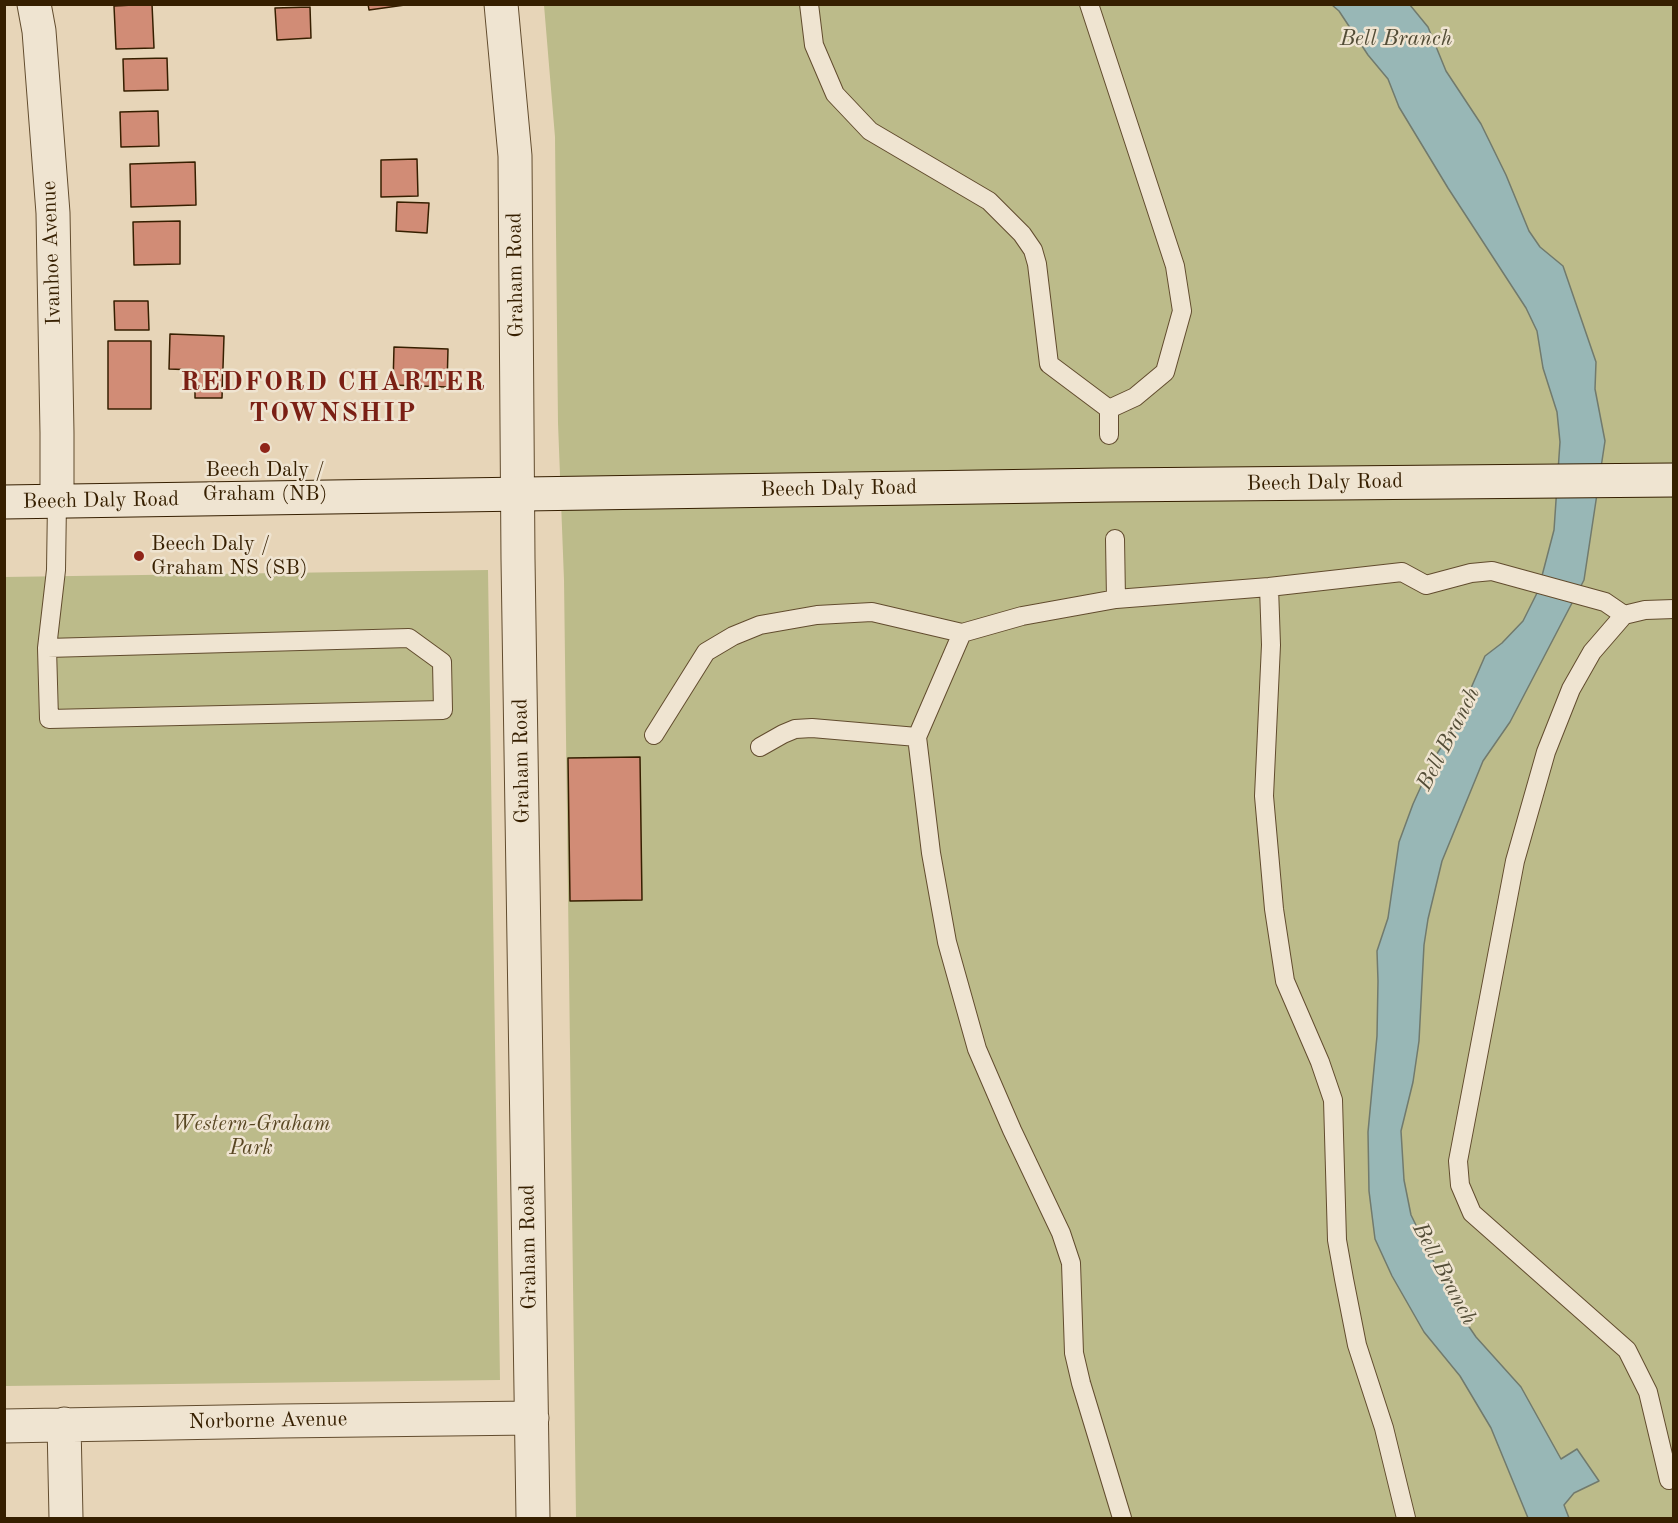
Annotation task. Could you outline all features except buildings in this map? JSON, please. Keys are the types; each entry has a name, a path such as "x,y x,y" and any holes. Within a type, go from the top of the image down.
{"street":[{"name":"Ivanhoe Avenue","path":"34,4 39,31 53,213 57,502"},
{"name":"Graham Road","path":"501,4 515,156 533,1518"},
{"name":"Beech Daly Road","path":"4,502 1673,480"},
{"name":"Norborne Avenue","path":"4,1426 532,1418"},
{"path":"64,1425 66,1518"}],"lane":[{"path":"809,4 814,45 835,94 870,131 989,201 1022,234 1034,250 1049,364 1109,409"},
{"path":"1089,4 1175,266 1182,311 1165,372 1135,397 1109,409"},
{"path":"1109,409 1109,435"},
{"path":"47,648 409,638 442,662 443,710 49,719 47,648 56,570 57,502"},
{"path":"1115,539 1116,598"},
{"path":"654,735 706,652 733,636 760,626 817,615 872,612 962,633 1022,616 1116,598 1269,587 1402,572 1426,585 1471,573 1492,571 1605,602 1624,615"},
{"path":"1269,587 1271,645 1264,796 1276,920 1285,981 1320,1062 1333,1100 1337,1240 1357,1345 1384,1428 1406,1518"},
{"path":"1669,1480 1648,1392 1627,1350 1472,1213 1460,1185 1458,1161 1515,861 1546,752 1571,689 1592,652 1624,615 1645,610 1674,609"},
{"path":"962,633 917,737 931,854 947,942 977,1048 1012,1130 1061,1233 1071,1263 1074,1353 1122,1518"},
{"path":"760,747 789,731 812,728 917,737"}],"green space":[{"path":"544,5 1673,5 1673,1518 576,1518 564,580 558,423 555,137"},
{"name":"Western-Graham Park","path":"488,570 500,1380 5,1386 4,577"}],"water":[{"name":"Bell Branch","path":"1332,5 1410,5 1428,27 1446,71 1481,124 1506,175 1529,231 1540,247 1563,266 1596,362 1595,389 1605,441 1584,580 1510,722 1483,761 1442,861 1424,945 1419,1041 1413,1082 1401,1131 1404,1180 1411,1215 1457,1309 1476,1337 1521,1387 1561,1459 1577,1449 1599,1481 1574,1493 1564,1505 1569,1518 1528,1518 1491,1428 1460,1376 1424,1332 1392,1276 1375,1239 1369,1191 1368,1132 1377,1036 1377,951 1388,918 1399,842 1433,760 1454,727 1485,656 1502,643 1523,621 1538,591 1554,530 1560,442 1557,412 1543,368 1537,331 1526,308 1448,188 1399,107 1388,79 1368,55 1339,11"}],"place":[{"name":"Beech Daly / Graham (NB)","path":"265,448"},
{"name":"Beech Daly / Graham NS (SB)","path":"139,556"}],"district":[{"name":"REDFORD CHARTER TOWNSHIP","path":"333,398"}]}
